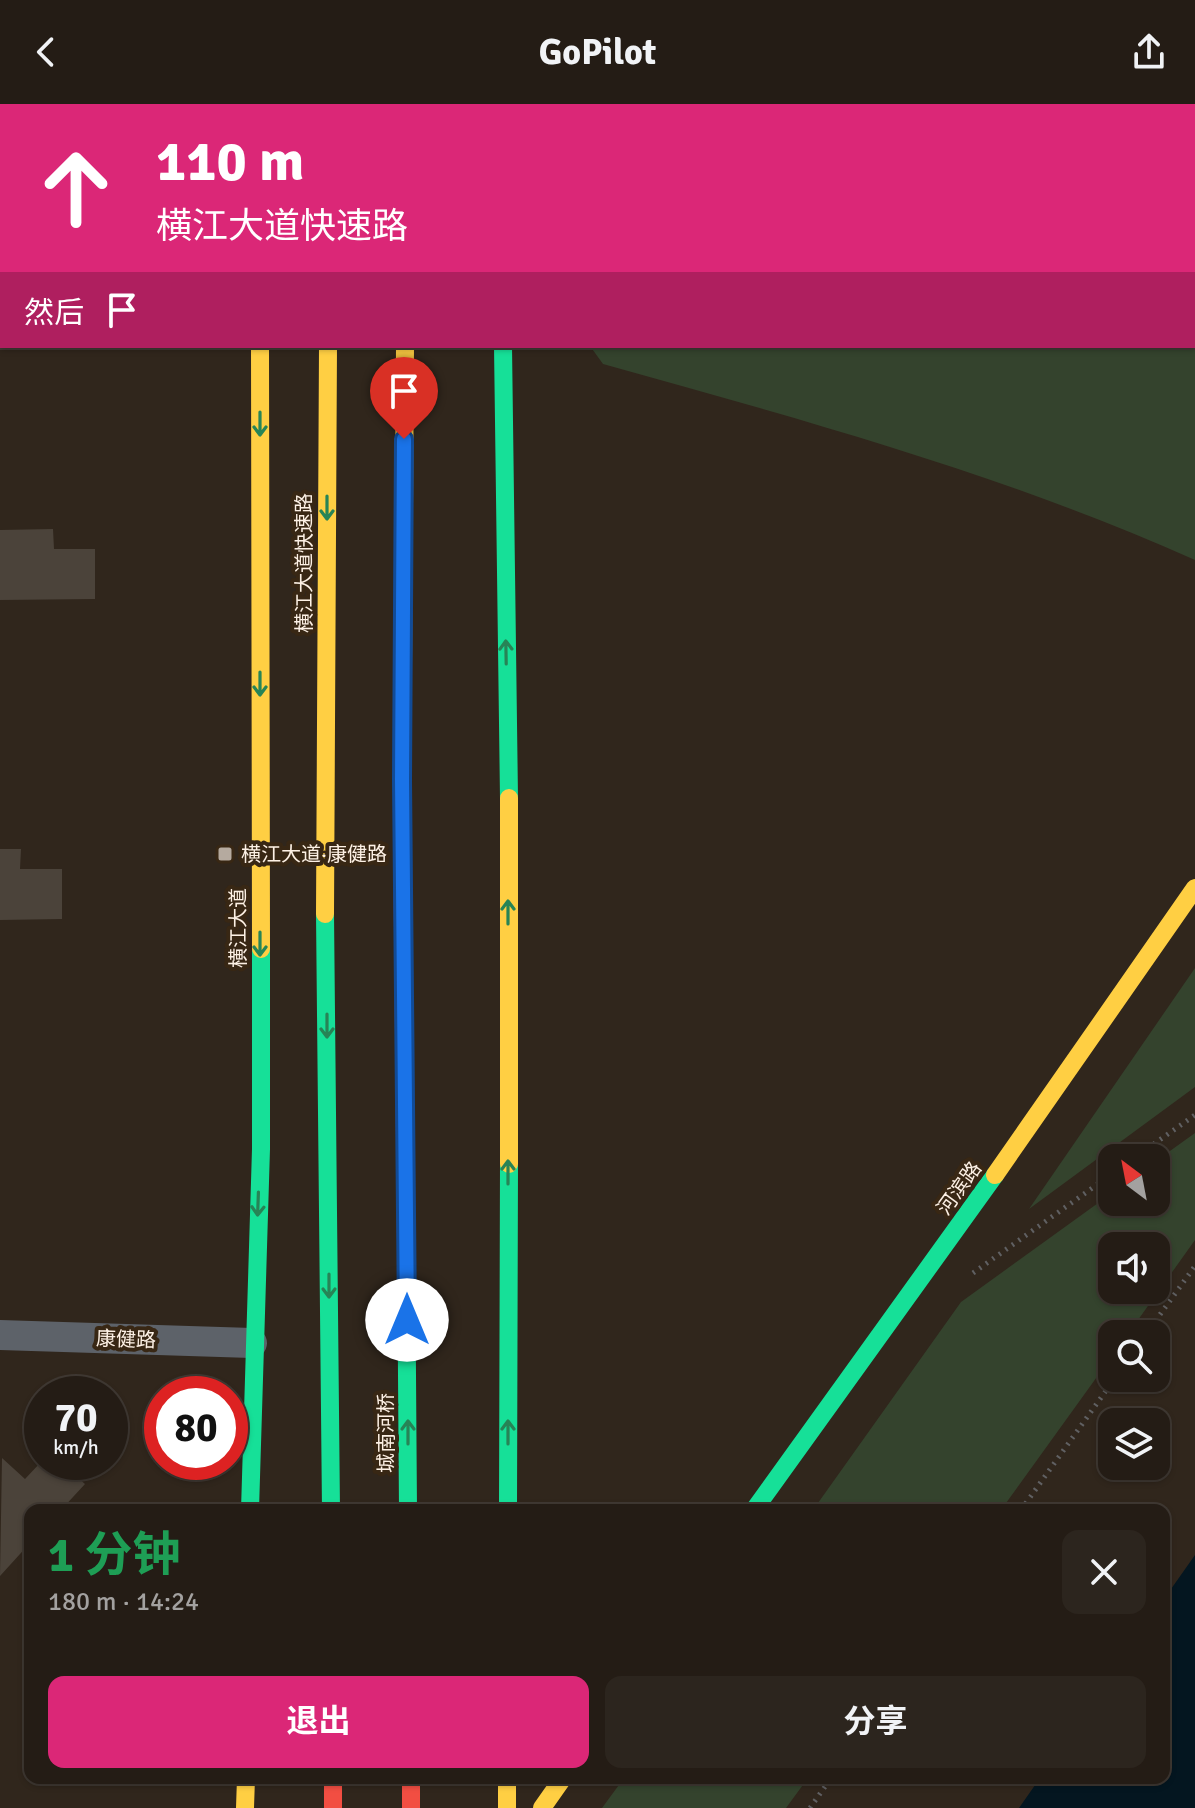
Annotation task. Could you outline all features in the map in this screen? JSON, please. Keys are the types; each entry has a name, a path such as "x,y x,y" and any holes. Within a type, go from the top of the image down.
{"main road":[{"name":"横江大道","path":"250,1504 252,1343 261,1149 260,348"},
{"name":"横江大道快速路","path":"328,348 324,780 331,1504"},
{"name":"城南河桥","path":"405,348 402,780 408,1504"},
{"path":"503,348 509,824 508,1504"},
{"name":"河滨路","path":"758,1504 986,1189 1195,888"},
{"path":"245,1808 246,1784"},
{"path":"333,1784 333,1808"},
{"path":"411,1784 411,1808"},
{"path":"507,1784 507,1808"},
{"path":"542,1808 559,1784"}],"street":[{"name":"康健路","path":"0,1335 252,1343"}],"path":[{"path":"1154,1144 1195,1115"},
{"path":"962,1281 1098,1184"},
{"path":"1156,1320 1195,1266"},
{"path":"1025,1504 1105,1392"},
{"path":"810,1808 827,1784"}],"green space":[{"path":"591,348 1195,348 1195,560 1123,529 977,475 829,428 603,364"},
{"path":"1195,968 1195,1087 1117,1144 1098,1144 1098,1158 1029,1209"},
{"path":"1195,1133 1195,1240 1170,1275 1170,1232 1098,1232 1098,1304 1149,1304 1138,1320 1098,1320 1098,1375 1005,1504 817,1504 961,1302 1098,1203 1098,1216 1170,1216 1170,1151"},
{"path":"620,1784 804,1784 786,1808 602,1808"}],"water":[{"path":"1195,1555 1195,1808 1019,1808 1036,1784 1170,1784 1170,1590"}],"building":[{"path":"53,529 54,549 95,549 95,599 0,600 0,530"},
{"path":"0,849 21,849 20,869 62,869 62,919 0,920"},
{"path":"2,1458 24,1480 80,1480 85,1484 67,1504 24,1504 24,1550 0,1576"}],"traffic: fast":[{"path":"503,348 509,798"},
{"path":"325,914 331,1504"},
{"path":"250,1504 261,1149 261,949"},
{"path":"508,1504 509,1164"},
{"path":"758,1504 995,1175"},
{"path":"406,1239 408,1504"}],"traffic: slow":[{"path":"260,348 261,949"},
{"path":"325,914 328,348"},
{"path":"402,824 405,348"},
{"path":"509,798 509,1164"},
{"path":"995,1175 1195,888"},
{"path":"245,1808 246,1784"},
{"path":"507,1784 507,1808"},
{"path":"542,1808 559,1784"}],"traffic: jam":[{"path":"402,824 406,1239"},
{"path":"333,1784 333,1808"},
{"path":"411,1784 411,1808"}],"place":[{"name":"横江大道·康健路","path":"225,854"}],"route":[{"path":"404,439 402,780 407,1320"}]}
